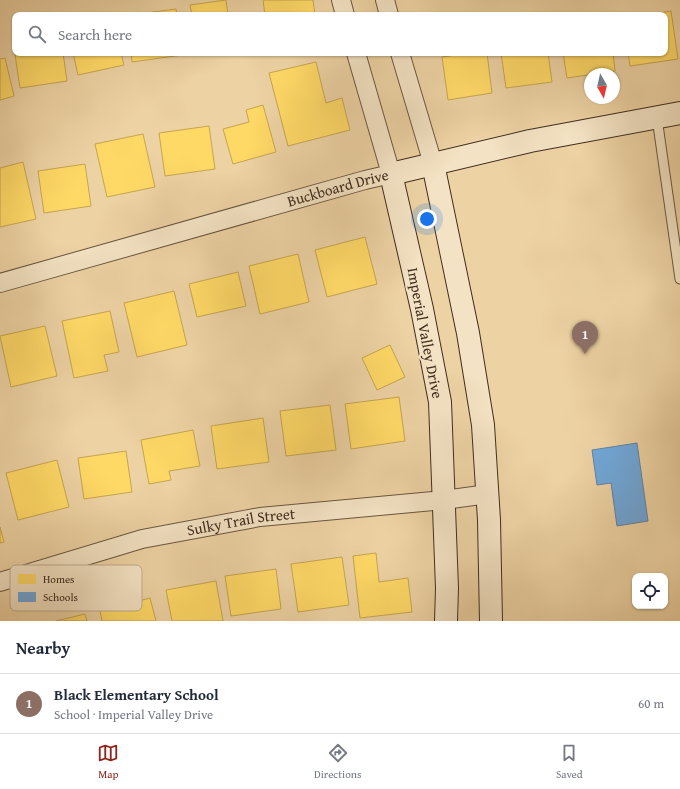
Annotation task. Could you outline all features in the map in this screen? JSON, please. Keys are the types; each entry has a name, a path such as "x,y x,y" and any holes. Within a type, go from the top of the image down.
{"street":[{"path":"341,0 344,12"},
{"path":"385,0 388,12"},
{"name":"Imperial Valley Drive","path":"357,56 391,174 422,309 440,402 447,588 446,621"},
{"path":"401,56 433,164 468,333 483,425 489,520 490,621"},
{"name":"Buckboard Drive","path":"0,283 365,180 530,141 656,116 680,113"},
{"name":"Sulky Trail Street","path":"56,565 142,539 260,517 444,500 488,494"},
{"name":"Sulky Trail Street","path":"0,582 10,579"}],"lane":[{"path":"656,116 680,278"}],"building: Homes":[{"path":"226,0 228,12 191,12 190,5"},
{"path":"263,0 313,0 315,12 265,12"},
{"path":"176,9 176,12 153,12"},
{"path":"671,11 678,59 630,66 628,56 668,56 668,12 665,12"},
{"path":"15,56 63,56 67,81 20,88"},
{"path":"74,56 122,56 124,65 78,75"},
{"path":"131,56 175,56 132,62"},
{"path":"487,56 492,93 448,100 442,57"},
{"path":"501,56 548,56 552,82 506,88"},
{"path":"563,56 613,56 615,68 584,68 584,76 567,78"},
{"path":"5,58 14,96 0,100 0,59"},
{"path":"316,62 326,103 342,98 350,130 288,146 269,73"},
{"path":"263,105 276,152 233,164 223,129 249,122 246,110"},
{"path":"209,126 215,169 165,176 159,133"},
{"path":"143,134 155,187 107,197 95,144"},
{"path":"23,162 36,219 0,227 0,168"},
{"path":"85,164 91,206 44,213 38,171"},
{"path":"365,237 377,284 327,297 315,250"},
{"path":"298,254 309,302 260,314 249,266"},
{"path":"238,272 246,306 197,317 189,284"},
{"path":"174,291 187,345 137,357 124,303"},
{"path":"110,311 119,352 104,355 108,371 74,378 62,321"},
{"path":"45,326 57,376 11,387 0,336"},
{"path":"390,345 405,377 377,390 362,358"},
{"path":"399,397 405,441 351,449 345,404"},
{"path":"330,405 336,450 286,456 280,411"},
{"path":"263,418 269,462 217,469 211,426"},
{"path":"193,430 200,466 169,471 171,480 149,484 141,440"},
{"path":"126,451 132,492 84,499 78,458"},
{"path":"57,460 69,507 18,520 6,473"},
{"path":"0,527 4,542 0,543"},
{"path":"376,553 379,582 408,578 412,612 360,618 353,556"},
{"path":"342,557 349,605 298,612 291,564"},
{"path":"276,569 281,609 231,616 225,576"},
{"path":"216,581 223,621 172,621 166,590"},
{"path":"150,598 156,621 102,621 100,611 142,611 142,600"},
{"path":"85,614 87,621 56,621"}],"building: Schools":[{"path":"637,443 648,521 617,526 611,483 597,485 592,450"}],"place":[{"name":"Black Elementary School","path":"585,354"}]}
